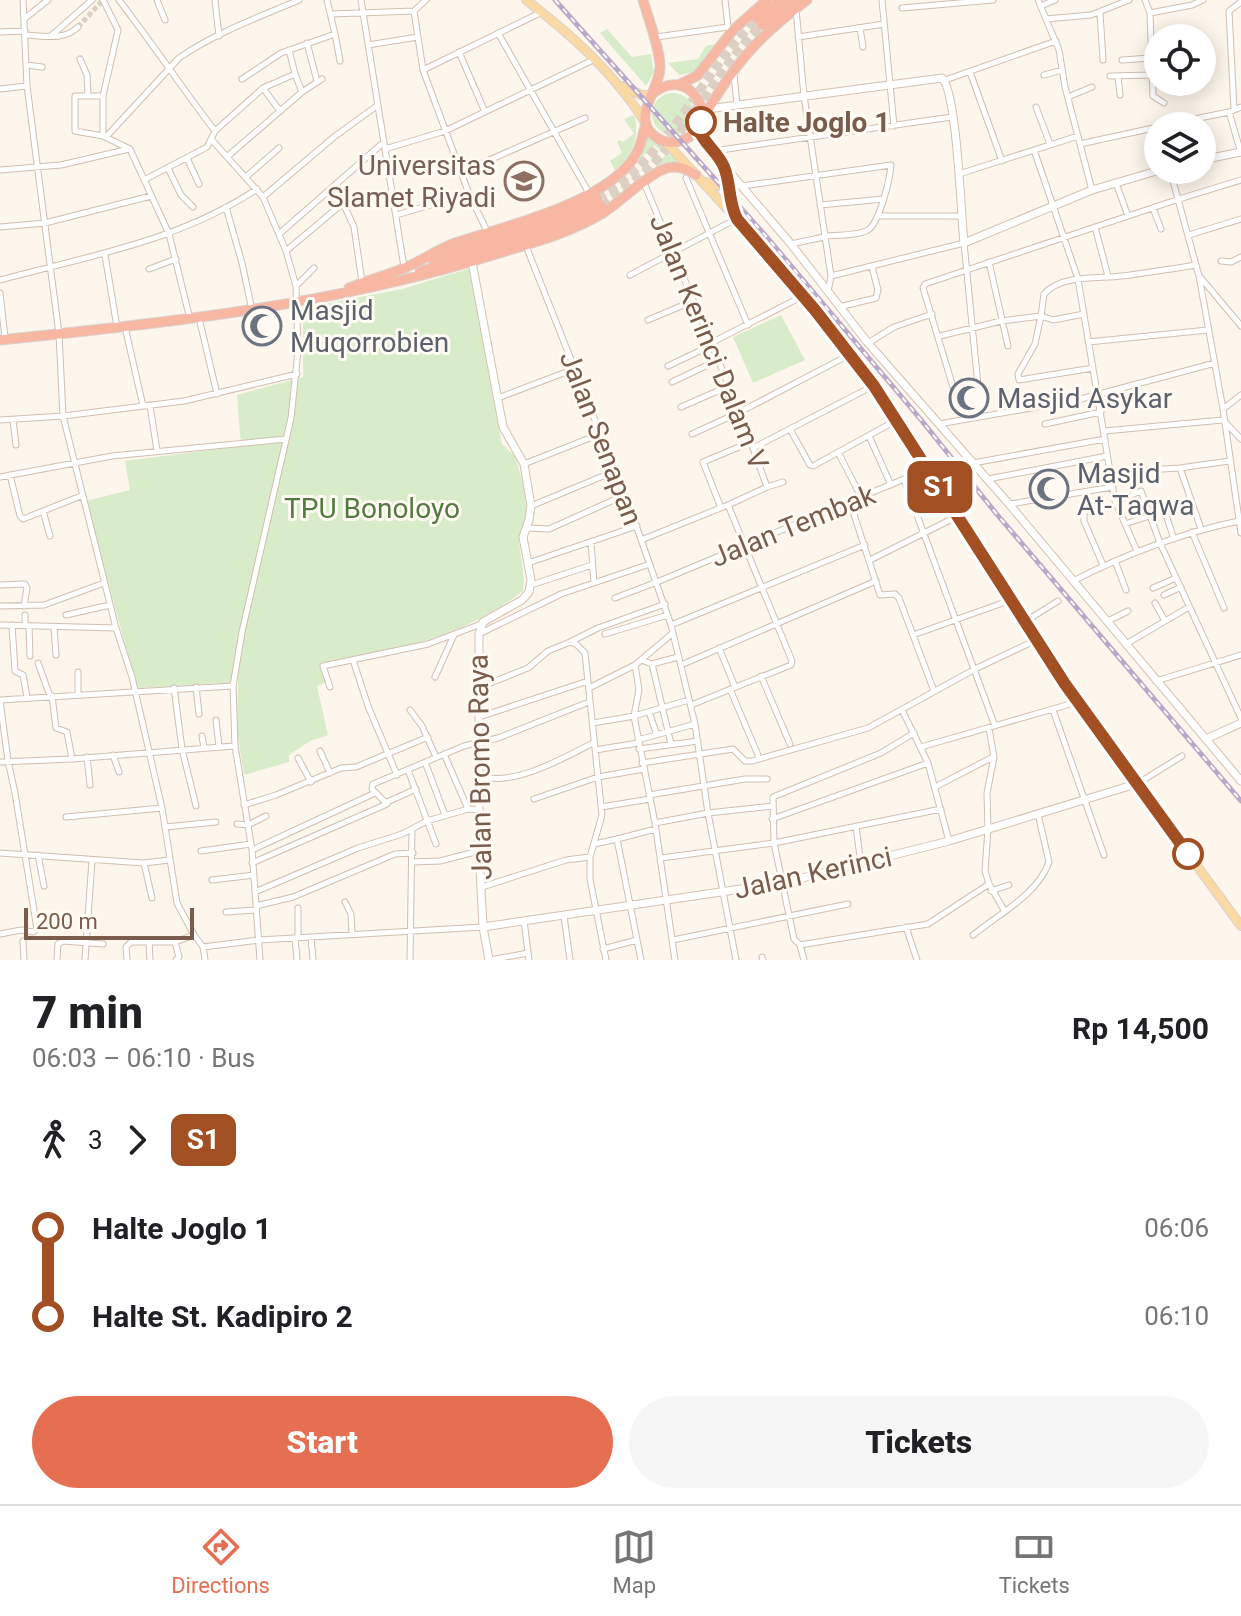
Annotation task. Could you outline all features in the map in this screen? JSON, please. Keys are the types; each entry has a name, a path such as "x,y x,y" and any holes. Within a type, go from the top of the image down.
{"highway":[{"path":"399,281 562,224 596,199 609,181 631,162 639,147 646,123 645,110 657,83 660,64 643,0"},
{"path":"651,95 660,88 678,85 697,76 730,29 767,0"},
{"path":"781,0 760,22 807,0"},
{"path":"646,123 664,141 686,139 700,125 733,68 795,4"},
{"path":"660,64 678,85 692,92 699,100 702,111 700,125"},
{"path":"3,340 195,319 297,303 399,281 472,262 574,228 602,214 658,172 669,168 683,168 694,178"},
{"path":"409,266 432,252 596,199"},
{"path":"338,293 409,266 536,226 596,199"}],"main road":[{"path":"526,0 595,59 619,84 646,123"},
{"path":"619,84 641,95 651,95"},
{"path":"700,125 712,151 723,164 732,210 737,219"},
{"path":"664,141 694,178 737,219 803,295 874,386 1077,702 1241,926"},
{"path":"694,178 717,187 725,183 726,177"}],"street":[{"path":"23,0 27,86 59,334 63,416 81,496 135,691 162,808 178,906 203,947 205,960"},
{"path":"24,19 48,0"},
{"path":"51,36 92,0"},
{"path":"103,0 118,30 103,96 105,137"},
{"path":"119,0 215,131"},
{"path":"157,0 165,20"},
{"path":"105,137 179,58 219,36 299,0"},
{"path":"327,0 340,61"},
{"path":"361,0 396,215 409,266"},
{"path":"331,14 414,11 426,0"},
{"path":"653,37 730,29 725,0"},
{"path":"882,0 894,126"},
{"path":"902,8 993,0"},
{"path":"1055,0 1040,3 1056,41 1092,190"},
{"path":"1046,19 1100,13 1129,0"},
{"path":"1145,0 1150,24"},
{"path":"1150,13 1203,0"},
{"path":"1216,157 1241,153 1229,11 1241,2"},
{"path":"795,4 804,96 831,276 828,292"},
{"path":"215,5 219,36"},
{"path":"414,11 423,70 469,194 488,232"},
{"path":"423,70 542,12"},
{"path":"1100,13 1103,60"},
{"path":"798,37 884,24"},
{"path":"0,32 51,36 71,34 78,27"},
{"path":"860,28 863,47"},
{"path":"498,33 596,199"},
{"path":"242,79 289,50 335,34"},
{"path":"368,45 418,37"},
{"path":"708,109 932,78 945,80 1056,41"},
{"path":"228,156 320,80 307,43"},
{"path":"289,50 302,92"},
{"path":"459,52 485,112"},
{"path":"1122,60 1144,58"},
{"path":"80,59 87,75 88,95"},
{"path":"279,234 384,146 445,131 595,59"},
{"path":"26,65 42,67"},
{"path":"733,68 737,105"},
{"path":"1044,75 1062,70"},
{"path":"970,72 1002,161"},
{"path":"144,180 207,147 215,131 263,88 295,74"},
{"path":"1110,76 1144,75"},
{"path":"1118,76 1120,95"},
{"path":"945,80 959,174 981,416"},
{"path":"0,89 27,86"},
{"path":"1068,97 1092,87"},
{"path":"263,88 280,111"},
{"path":"103,96 74,97 74,130 105,137 130,149 169,234 217,394"},
{"path":"1153,96 1164,103"},
{"path":"263,197 334,137 378,105"},
{"path":"1036,107 1050,144"},
{"path":"712,151 952,117"},
{"path":"462,172 585,118"},
{"path":"1080,144 1144,129"},
{"path":"959,174 1078,136"},
{"path":"211,139 263,197 286,251 296,286 297,374 233,686 235,746 251,847 260,960"},
{"path":"247,177 279,148"},
{"path":"0,170 90,160 130,149"},
{"path":"1034,150 1078,279 1115,501 1137,551"},
{"path":"187,158 199,184"},
{"path":"723,164 791,244 868,343 1009,504 1241,781"},
{"path":"741,186 891,165 878,216 865,231 791,244"},
{"path":"168,168 181,195 193,207"},
{"path":"831,276 964,243 1092,190 1144,175"},
{"path":"694,178 711,234 748,325"},
{"path":"953,387 924,286 966,269 1241,180"},
{"name":"Jalan Kerinci Dalam V","path":"644,183 740,412 767,487 783,482"},
{"path":"1116,183 1128,216"},
{"path":"1174,184 1199,276 1241,533"},
{"path":"0,280 105,255 169,234 257,189"},
{"path":"396,215 469,194"},
{"path":"0,227 45,223 152,196"},
{"path":"820,205 883,199"},
{"path":"286,251 343,203 354,227 362,282"},
{"path":"226,207 252,310"},
{"path":"1153,207 1161,229"},
{"path":"878,216 961,216"},
{"path":"630,275 737,219"},
{"path":"1189,235 1241,219"},
{"path":"1095,227 1108,276"},
{"name":"Jalan Senapan","path":"526,245 665,604 695,724 708,813 736,960"},
{"path":"105,255 121,327 147,405 157,451"},
{"path":"1221,261 1231,262 1241,257"},
{"path":"149,269 176,259"},
{"path":"472,262 506,436 524,464 531,506 523,541 531,585 592,565"},
{"path":"989,262 1008,346"},
{"path":"1093,368 1019,380 1018,374 1035,344 1047,290 1078,279 1196,265"},
{"path":"839,307 876,298 878,290 872,267"},
{"path":"296,286 314,268"},
{"path":"1199,276 1241,326"},
{"path":"0,293 3,340"},
{"path":"668,366 803,295"},
{"path":"648,320 693,301"},
{"path":"868,343 894,327 932,314"},
{"path":"940,336 1001,321 1041,316 1053,320 1084,314"},
{"path":"1088,342 1208,330"},
{"path":"692,434 850,355"},
{"path":"672,382 718,360"},
{"path":"938,425 1099,394 1215,363"},
{"path":"498,398 574,369"},
{"path":"0,420 63,416 147,405 217,394 297,374"},
{"path":"681,407 729,386"},
{"path":"721,508 703,462 791,431 874,386"},
{"path":"1223,409 1241,395"},
{"path":"1045,424 1101,412"},
{"path":"13,420 16,445"},
{"path":"791,431 813,466 897,420"},
{"path":"1104,431 1223,420"},
{"path":"1223,420 1241,439"},
{"path":"524,464 600,434"},
{"path":"869,436 891,485"},
{"path":"0,477 157,451 286,439"},
{"path":"972,463 1105,439"},
{"path":"838,452 861,497"},
{"path":"987,479 1107,456"},
{"path":"1111,472 1180,468 1229,461"},
{"path":"1180,468 1201,529"},
{"name":"Jalan Tembak","path":"615,598 928,469"},
{"path":"531,506 615,471"},
{"path":"10,475 21,518 81,496"},
{"path":"904,480 975,669 992,727 994,757 987,793 985,871 990,887 1004,910"},
{"path":"641,540 767,487"},
{"path":"1009,504 1113,487"},
{"path":"1115,501 1141,491 1160,543 1241,720 1206,739"},
{"path":"527,528 549,529 625,495"},
{"path":"850,502 881,596 898,596 934,691"},
{"path":"593,723 690,702 791,665 728,505"},
{"path":"1164,509 1174,539"},
{"path":"43,511 50,536"},
{"path":"1084,514 1084,521 1103,565"},
{"path":"870,560 959,515"},
{"path":"1125,524 1149,516"},
{"path":"1072,581 1137,551 1201,529 1239,521"},
{"path":"527,563 637,526"},
{"path":"1192,532 1224,608"},
{"path":"591,542 594,583"},
{"path":"671,625 865,545"},
{"path":"1115,561 1126,590"},
{"path":"479,634 561,594 650,564"},
{"path":"1153,588 1176,578"},
{"path":"681,665 876,581"},
{"path":"0,606 50,603 104,583"},
{"path":"0,584 25,584 24,606"},
{"name":"Jalan Bromo Raya","path":"489,960 483,927 479,851 479,634 481,624 522,600 531,585"},
{"path":"1164,595 1181,587"},
{"path":"913,635 1011,600"},
{"path":"1025,621 1058,601"},
{"path":"1155,603 1165,621"},
{"path":"478,688 528,668 548,651 598,628 665,604"},
{"path":"66,615 110,605"},
{"path":"1126,644 1189,607"},
{"path":"1107,622 1128,611"},
{"path":"25,615 30,656"},
{"path":"605,634 668,615"},
{"path":"330,687 323,666 428,644 481,624"},
{"path":"0,625 116,628"},
{"path":"12,625 14,669 23,675 27,697"},
{"path":"54,627 56,655"},
{"path":"477,717 588,684 638,662 673,633"},
{"path":"435,677 454,634"},
{"path":"534,799 598,777 643,766 733,749 745,761 752,761 868,728 975,669 1036,640"},
{"path":"570,642 585,653 593,723 601,807 590,857 590,879 606,960"},
{"path":"719,648 758,755"},
{"path":"1156,681 1241,655"},
{"path":"638,662 652,664 678,657"},
{"path":"353,660 397,775"},
{"path":"638,662 639,690 634,716 656,826 675,960"},
{"path":"38,663 51,696 56,728 67,732 72,759"},
{"path":"652,664 671,744"},
{"path":"78,672 78,694"},
{"path":"761,676 790,744"},
{"path":"0,934 21,930 33,932 37,929 0,700 233,686"},
{"path":"196,687 199,714"},
{"path":"174,688 182,749 196,806"},
{"path":"386,802 375,793 371,787 373,784 436,757 498,738 589,702"},
{"path":"921,747 1077,702"},
{"path":"410,710 428,737 436,757"},
{"path":"902,710 928,763 949,841"},
{"path":"1053,710 1104,855"},
{"path":"649,712 657,735"},
{"path":"216,720 219,747"},
{"path":"639,744 657,735 695,724"},
{"path":"804,960 800,945 794,939 774,843 773,797 881,753 914,733"},
{"path":"202,736 204,748"},
{"path":"244,805 330,773 356,767 428,737"},
{"path":"595,750 698,741"},
{"path":"480,776 496,779 541,769 593,743"},
{"path":"0,762 235,746"},
{"path":"320,751 330,773"},
{"path":"444,754 468,809"},
{"path":"113,755 119,772"},
{"path":"1136,784 1182,756"},
{"path":"87,757 90,785"},
{"path":"935,787 994,757"},
{"path":"298,758 311,782"},
{"path":"425,762 445,815"},
{"path":"772,819 928,763"},
{"path":"408,770 436,844"},
{"path":"601,807 745,779 767,779"},
{"name":"Jalan Kerinci","path":"483,927 782,883 949,841 1136,784"},
{"path":"252,863 416,789"},
{"path":"201,851 251,847 375,793"},
{"path":"595,844 708,813 773,806"},
{"path":"66,817 162,808"},
{"path":"255,892 427,821 468,809 480,810"},
{"path":"661,858 774,843 941,809"},
{"path":"973,935 1039,882 1048,865 1038,814"},
{"path":"237,824 248,825 266,816"},
{"path":"165,827 216,822"},
{"path":"856,826 861,865"},
{"path":"410,960 411,829"},
{"path":"617,839 641,960"},
{"path":"412,862 440,861 479,851"},
{"path":"0,853 144,863 169,860"},
{"path":"226,912 256,908 293,897 395,854 413,853"},
{"path":"38,855 44,886"},
{"path":"482,887 571,858 590,857"},
{"path":"85,960 92,860"},
{"path":"144,863 152,898"},
{"path":"212,880 254,875"},
{"path":"800,945 934,921 990,887 1009,885"},
{"path":"345,902 351,914 352,934"},
{"path":"673,940 848,904"},
{"path":"297,960 298,908"},
{"path":"564,916 570,960"},
{"path":"489,960 528,957 524,921"},
{"path":"203,947 259,940 483,927"},
{"path":"906,927 917,960"},
{"path":"127,960 128,943 175,942 194,935"},
{"path":"311,937 313,960"},
{"path":"603,949 637,940"},
{"path":"23,941 24,960"},
{"path":"149,941 150,960"},
{"path":"57,960 60,942 103,944"},
{"path":"175,942 179,957 176,960"}],"green space":[{"path":"607,29 632,57 651,54 654,72 646,86 600,33"},
{"path":"715,44 694,72 679,75 668,63 698,59 706,46"},
{"path":"673,93 688,99 694,114 688,129 673,135 658,129 652,114 658,99"},
{"path":"634,115 636,131 633,146 615,170 610,161 622,153 617,142 623,142 634,134 624,119"},
{"path":"647,135 674,157 677,164 651,172 666,155 654,145 630,169"},
{"name":"TPU Bonoloyo","path":"471,268 502,444 515,456 524,486 527,515 519,542 523,591 477,620 452,631 401,648 321,664 325,683 317,686 328,735 310,741 289,755 289,762 244,775 237,730 238,682 137,688 86,501 130,490 125,461 241,446 237,395 303,377 303,308 402,289"},
{"path":"781,315 805,360 753,383 733,337"}],"tunnel":[{"path":"78,27 103,0"},
{"path":"597,198 634,171 660,143 727,53 757,19"},
{"path":"601,205 655,162 683,129 733,58 762,25"}],"railway":[{"path":"555,0 765,235 1241,801"}],"bus line":[{"name":"S1","path":"701,122 698,128 702,138 723,164 732,210 737,219 815,310 874,386 1065,684 1188,854"}],"place":[{"name":"Halte Joglo 1","path":"701,122"},
{"name":"Universitas Slamet Riyadi","path":"524,181"},
{"name":"Masjid Muqorrobien","path":"262,326"},
{"name":"Masjid Asykar","path":"969,398"},
{"name":"Masjid At-Taqwa","path":"1049,489"}]}
